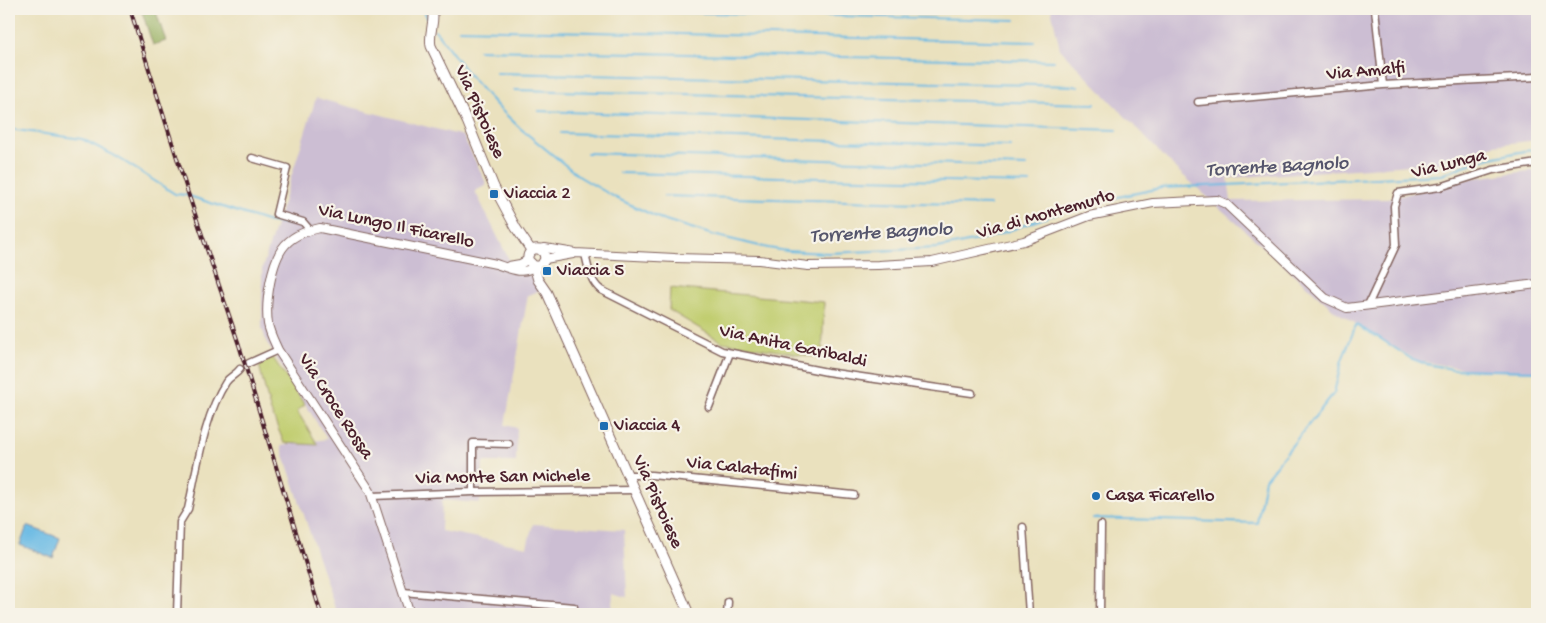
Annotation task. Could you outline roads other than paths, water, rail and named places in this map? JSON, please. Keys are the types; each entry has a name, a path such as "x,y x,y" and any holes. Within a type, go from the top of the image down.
{"main road":[{"name":"Via Pistoiese","path":"432,9 433,21 430,38 433,50 467,121 494,187 520,234 535,250 544,253 537,263 538,280 547,293 689,614"},
{"path":"535,250 528,254 537,263"}],"street":[{"path":"1375,9 1383,85"},
{"name":"Via Amalfi","path":"1198,102 1383,85 1537,77"},
{"name":"Via Lungo Il Ficarello","path":"252,158 287,168 276,214 303,222 310,230 328,229 527,272 537,263"},
{"name":"Via Lunga","path":"1368,306 1396,245 1394,206 1398,193 1440,187 1493,170 1537,163"},
{"name":"Via di Montemurlo","path":"535,250 551,248 585,254 759,260 808,266 932,262 1024,241 1089,216 1144,205 1217,200 1226,204 1325,298 1347,308 1368,306"},
{"name":"Via Croce Rossa","path":"310,230 293,238 284,246 279,255 268,301 271,336 278,350 356,468 372,496 410,614"},
{"name":"Via di Montemurlo","path":"537,263 575,253"},
{"name":"Via Anita Garibaldi","path":"585,254 591,277 601,290 716,349 827,372 972,393"},
{"path":"1368,306 1537,284"},
{"path":"249,363 278,350"},
{"path":"709,407 730,353"},
{"path":"178,614 180,522 188,509 215,401 229,378 240,370"},
{"path":"473,492 473,443 508,444"},
{"name":"Via Calatafimi","path":"628,475 651,475 854,495"},
{"name":"Via Monte San Michele","path":"372,496 473,492 634,490"},
{"path":"1100,614 1101,525"},
{"path":"1023,527 1029,614"},
{"path":"403,592 574,607"},
{"path":"727,614 728,602"}],"water":[{"path":"27,526 60,538 53,558 20,545"}],"waterway":[{"name":"Torrente Bagnolo","path":"423,9 429,21"},
{"path":"535,9 1015,20"},
{"path":"459,29 1034,42"},
{"name":"Torrente Bagnolo","path":"435,30 469,75 499,108 521,129 580,177 616,198 659,218 713,235 787,251 829,253 938,248 988,238 1084,204 1161,188 1442,175 1477,162 1537,149"},
{"path":"478,50 1054,61"},
{"path":"496,73 1078,86"},
{"path":"514,90 1095,104"},
{"path":"538,111 1117,130"},
{"path":"9,129 82,139 117,157 175,194 186,195 269,222 293,224"},
{"path":"561,133 1010,146"},
{"path":"587,153 1026,166"},
{"path":"619,173 1030,183"},
{"path":"664,196 990,205"},
{"path":"1093,518 1257,523 1265,479 1334,393 1342,360 1356,325 1410,358 1426,364 1452,369 1537,371"}],"railway":[{"path":"130,9 187,190 239,345 321,614"}],"place":[{"name":"Viaccia 2","path":"494,194"},
{"name":"Viaccia 5","path":"547,271"},
{"name":"Viaccia 4","path":"604,426"},
{"name":"Casa Ficarello","path":"1096,496"}]}
